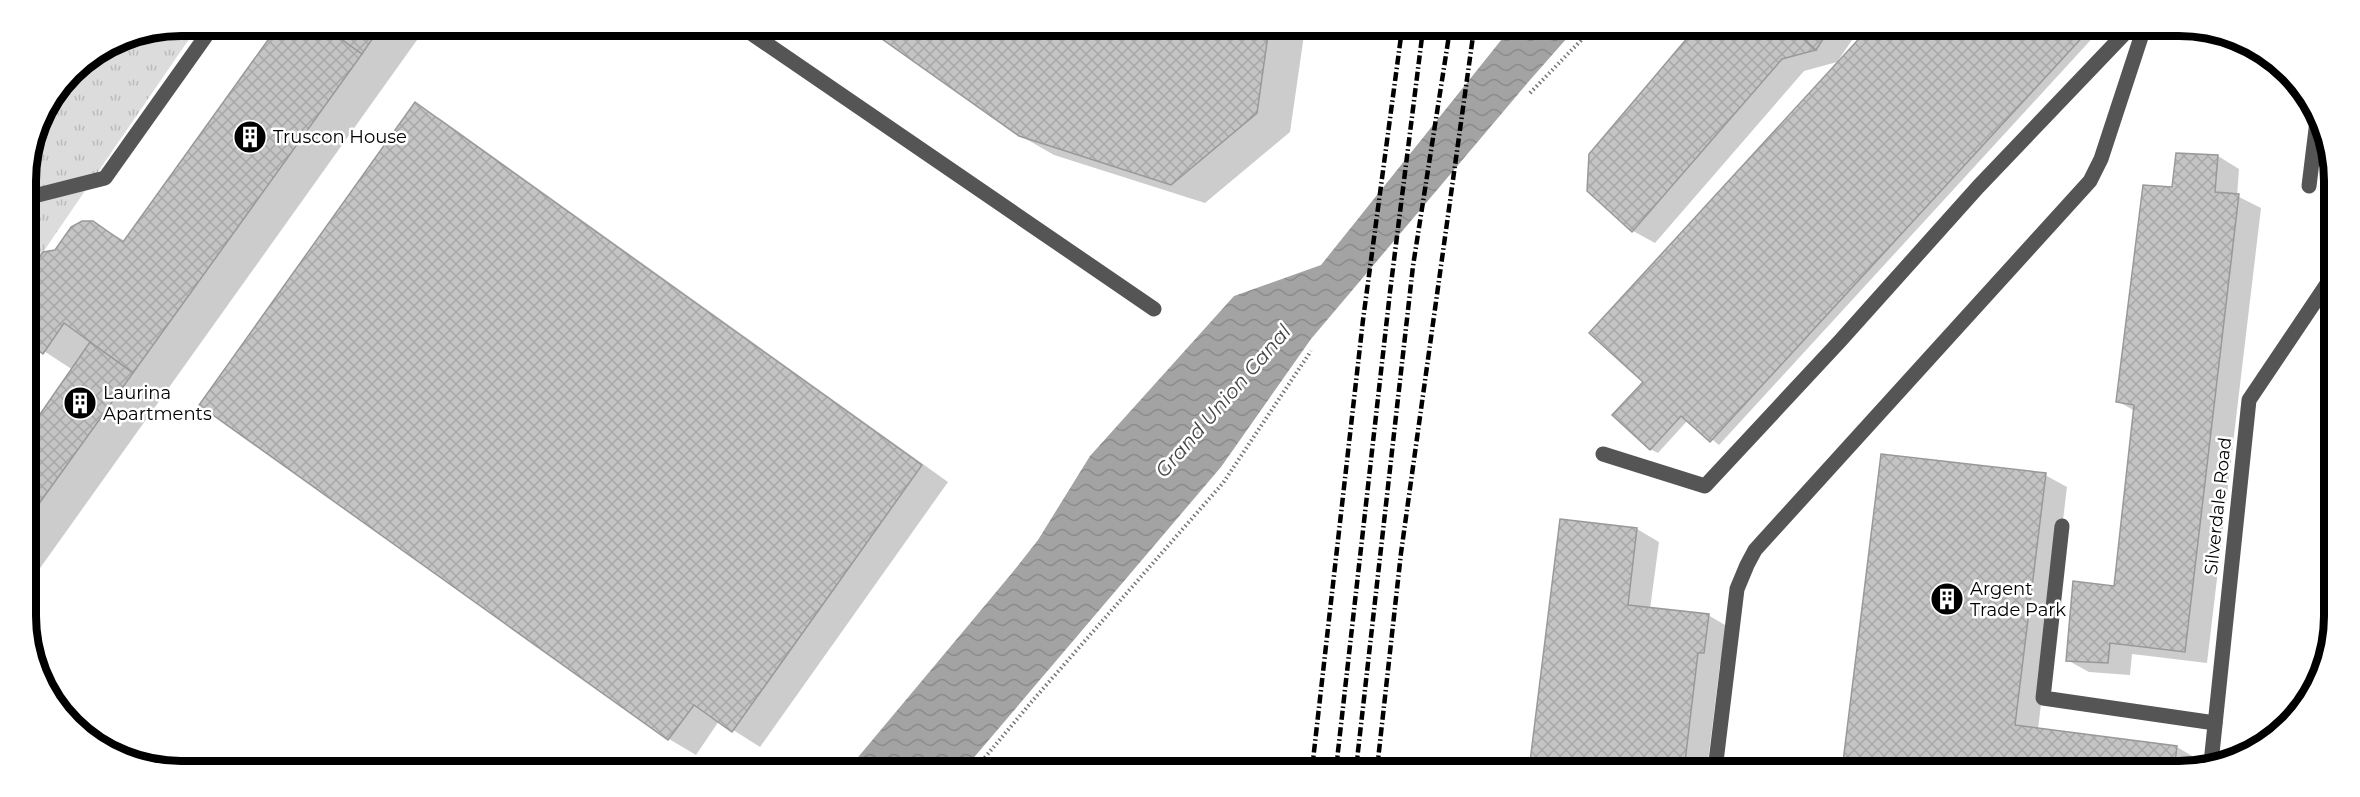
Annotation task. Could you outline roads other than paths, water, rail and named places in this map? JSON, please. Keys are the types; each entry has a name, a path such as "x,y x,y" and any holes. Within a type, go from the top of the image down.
{"street":[{"path":"36,195 105,178 206,36"},
{"path":"755,36 1154,309"},
{"path":"1603,454 1705,486 1840,341 1978,187 2122,36"},
{"path":"1716,761 1737,590 1755,550 2090,181 2101,159 2141,36"},
{"path":"2309,186 2316,133"},
{"name":"Silverdale Road","path":"2212,757 2249,400 2324,288"},
{"path":"2062,526 2043,698 2215,723"}],"water":[{"name":"Grand Union Canal","path":"1504,36 1569,36 1311,339 1221,467 971,761 855,761 1038,540 1090,456 1234,296 1321,265"}],"railway":[{"path":"1313,761 1363,320 1401,36"},
{"path":"1337,761 1390,292 1422,36"},
{"path":"1357,761 1413,266 1449,36"},
{"path":"1378,761 1401,553 1473,36"}],"place":[{"name":"Truscon House","path":"250,137"},
{"name":"Laurina Apartments","path":"80,403"},
{"name":"Argent Trade Park","path":"1947,599"}]}
